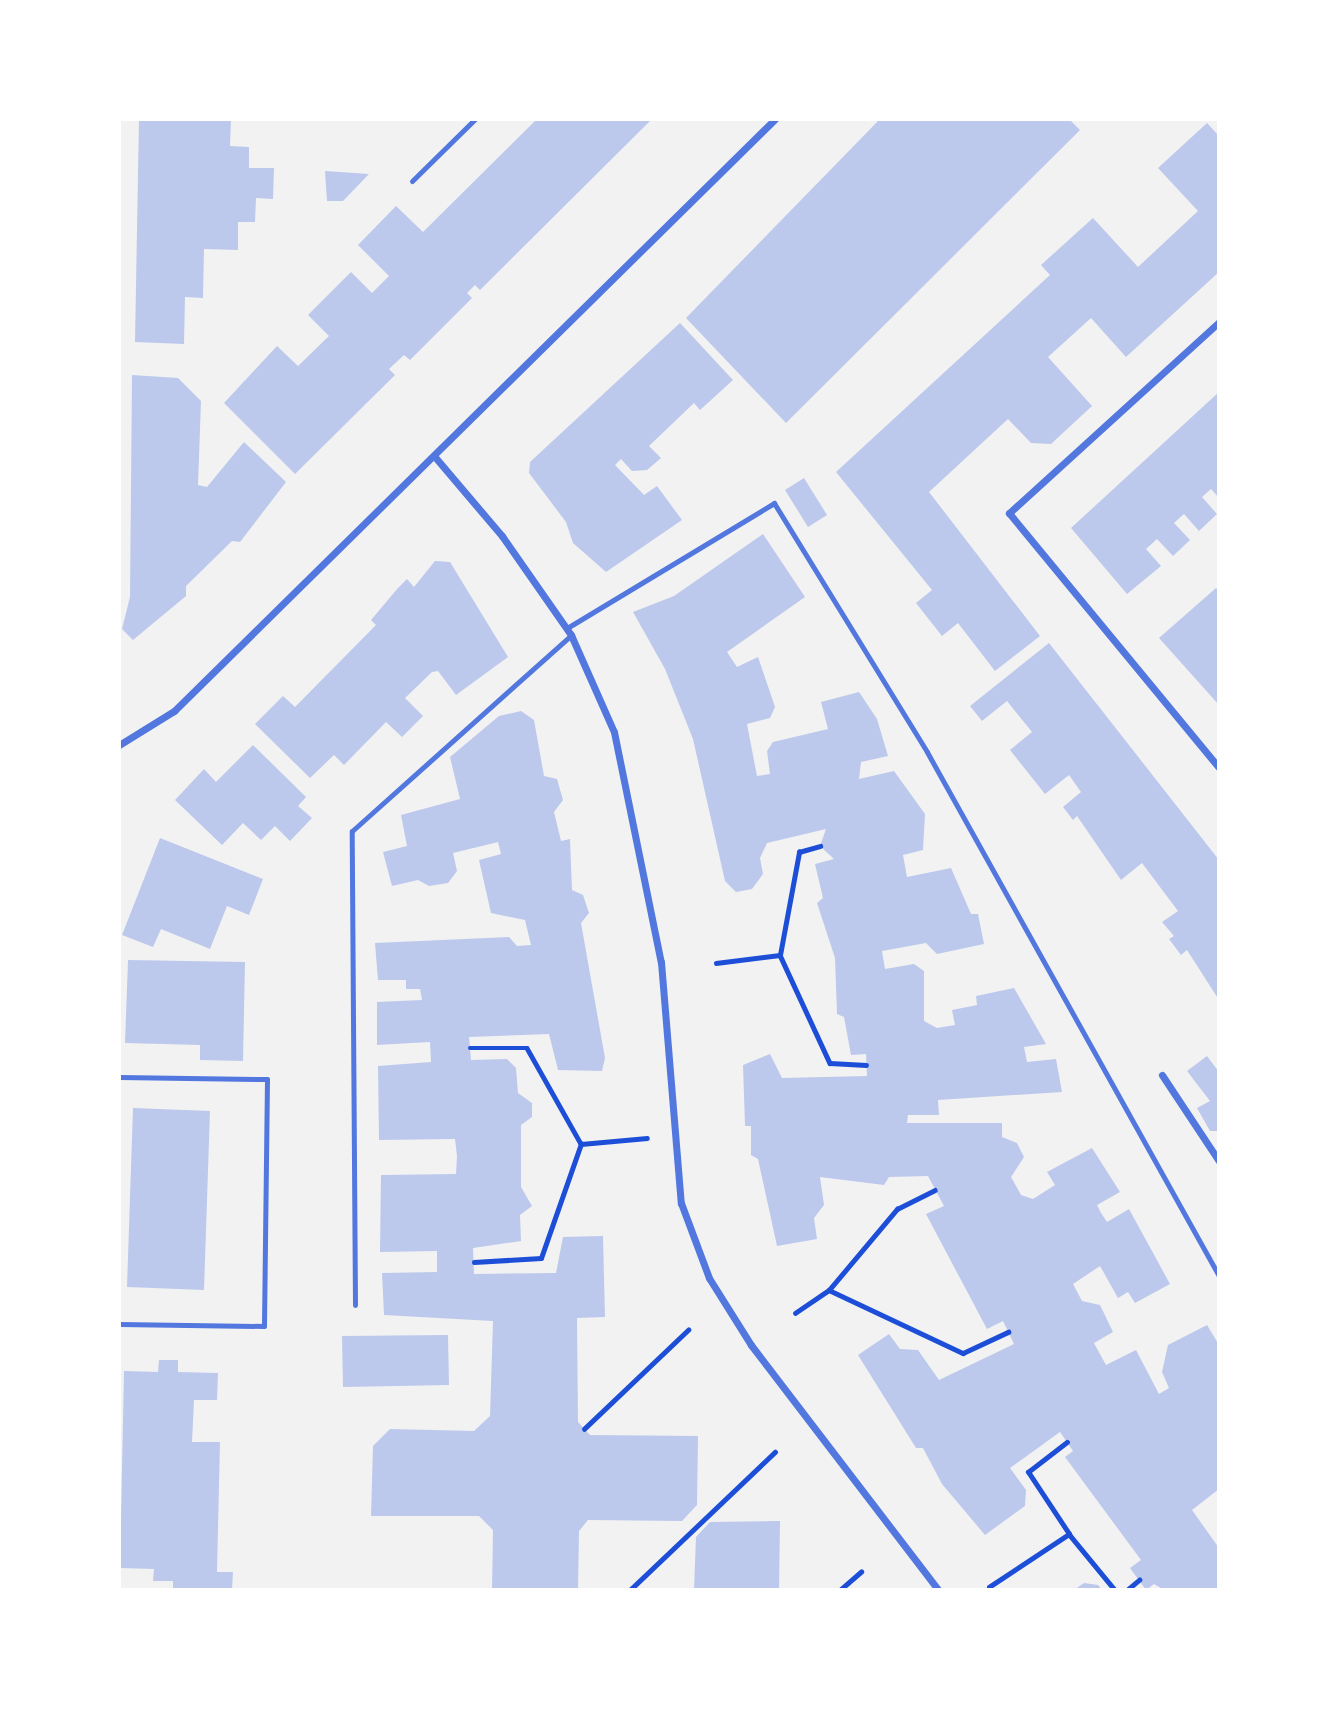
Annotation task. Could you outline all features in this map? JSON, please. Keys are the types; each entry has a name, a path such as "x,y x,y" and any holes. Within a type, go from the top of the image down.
{"street":[{"path":"119,745 174,711 435,457 775,119"},
{"path":"1219,322 1009,513 1219,768"},
{"path":"435,457 569,631 614,732 628,783 661,962 675,1133 688,1230 709,1278 751,1345 938,1590"},
{"path":"1162,1075 1219,1161"}],"lane":[{"path":"412,181 475,119"},
{"path":"355,1305 352,831 569,631 774,503 927,752 1219,1276"},
{"path":"119,1077 267,1079 264,1326 119,1324"}],"path":[{"path":"820,846 799,852 779,955 830,1063 866,1065"},
{"path":"716,962 779,955"},
{"path":"470,1048 527,1048 581,1144 541,1258 474,1262"},
{"path":"581,1144 675,1133"},
{"path":"795,1313 829,1290 898,1209 935,1190"},
{"path":"829,1290 963,1353 1008,1332"},
{"path":"584,1429 688,1330"},
{"path":"1067,1441 1028,1472 1069,1534 1115,1590"},
{"path":"629,1590 775,1452"},
{"path":"989,1587 1069,1534"},
{"path":"841,1590 861,1572"},
{"path":"1127,1590 1139,1580"}],"building":[{"path":"139,119 231,119 230,146 249,147 249,168 274,168 273,199 256,198 255,222 238,222 238,250 204,249 203,298 185,297 184,344 135,342"},
{"path":"537,119 652,119 480,290 475,285 467,293 472,298 410,360 404,355 389,369 395,375 295,474 224,403 277,346 298,366 329,336 308,315 351,272 372,293 389,276 358,245 396,206 423,232"},
{"path":"880,119 1069,119 1080,130 786,423 686,318"},
{"path":"1207,123 1219,136 1219,272 1126,357 1091,318 1048,357 1092,406 1051,444 1031,443 1008,419 929,492 1040,636 995,671 958,623 942,636 916,603 932,590 836,472 1050,275 1041,265 1093,218 1138,267 1198,211 1158,168"},
{"path":"325,171 369,174 343,201 327,201"},
{"path":"680,323 733,380 700,410 694,403 649,446 661,458 647,470 632,471 621,459 615,465 644,495 657,486 682,520 606,572 573,543 566,522 529,473 530,462"},
{"path":"132,375 178,378 201,401 198,485 207,487 244,442 286,482 240,542 232,541 186,586 186,596 133,640 122,629 130,597"},
{"path":"1219,392 1219,498 1211,489 1202,497 1217,514 1199,531 1184,514 1174,523 1190,540 1173,556 1157,539 1146,549 1161,566 1127,594 1071,528"},
{"path":"804,478 827,515 808,527 785,490"},
{"path":"763,534 805,597 727,652 737,667 758,657 775,707 770,718 747,724 757,776 770,774 767,751 773,742 828,729 821,702 859,692 877,719 888,756 861,762 859,779 894,771 925,814 923,850 903,855 907,877 951,868 971,914 978,914 984,944 937,954 926,943 882,951 885,969 914,964 924,971 924,1021 937,1028 955,1025 952,1010 977,1005 976,996 1014,988 1046,1044 1024,1047 1027,1062 1056,1059 1062,1092 938,1100 939,1115 908,1115 907,1123 1002,1123 1002,1137 1017,1143 1024,1157 1011,1177 1021,1195 1033,1199 1055,1185 1047,1172 1092,1148 1120,1192 1097,1205 1101,1213 1107,1222 1129,1209 1170,1284 1135,1303 1128,1292 1118,1298 1100,1266 1073,1284 1082,1301 1100,1305 1113,1332 1094,1343 1106,1365 1136,1350 1159,1394 1169,1388 1162,1372 1168,1345 1207,1325 1219,1345 1219,1489 1192,1510 1219,1548 1219,1590 1164,1590 1154,1584 1146,1590 1130,1568 1141,1560 1065,1457 1073,1451 1060,1432 1010,1468 1026,1490 1025,1506 985,1535 942,1484 923,1448 916,1448 858,1355 889,1334 900,1349 918,1350 939,1380 1014,1344 1003,1321 987,1329 926,1214 944,1206 928,1176 889,1177 884,1185 820,1177 824,1205 814,1218 817,1239 777,1246 758,1159 751,1155 751,1126 745,1126 743,1065 770,1054 782,1078 867,1076 866,1054 851,1055 844,1017 837,1014 835,958 817,903 823,898 815,864 834,859 820,846 826,829 767,843 760,858 763,874 752,889 736,892 725,881 693,739 665,669 633,612 674,596"},
{"path":"435,561 450,562 508,657 456,695 438,671 432,672 405,698 423,716 402,737 386,722 344,765 334,755 310,778 255,724 283,696 295,707 376,625 371,620 398,588 407,579 414,587"},
{"path":"1216,588 1219,591 1219,705 1159,638"},
{"path":"1049,643 1219,860 1219,1000 1187,950 1181,955 1169,939 1174,936 1162,922 1178,911 1142,863 1121,880 1077,816 1073,820 1063,807 1081,792 1069,775 1045,794 1010,750 1032,732 1007,701 982,721 970,706"},
{"path":"521,711 534,720 544,776 557,779 563,800 554,812 561,841 570,839 572,890 583,895 589,913 581,923 605,1058 602,1071 558,1070 549,1034 469,1037 471,1060 507,1059 516,1068 518,1093 532,1103 532,1117 521,1125 521,1187 532,1206 520,1215 521,1241 473,1248 474,1274 556,1273 563,1237 603,1236 605,1317 577,1318 578,1422 590,1435 698,1436 697,1505 682,1521 588,1520 579,1531 578,1590 492,1590 493,1530 479,1516 371,1516 373,1446 390,1429 474,1431 490,1416 493,1321 384,1315 382,1273 437,1272 437,1251 380,1252 381,1175 456,1174 457,1156 455,1139 379,1140 378,1066 431,1062 430,1042 377,1045 377,1002 422,1000 420,989 406,989 406,980 378,980 375,943 509,937 517,946 531,945 525,920 491,913 479,860 501,854 498,842 453,853 457,871 448,883 429,886 418,880 392,886 383,852 407,846 401,815 460,799 450,757 499,716"},
{"path":"253,745 306,797 298,806 312,818 290,841 275,826 261,840 243,823 222,845 175,800 204,769 216,782"},
{"path":"160,838 263,879 249,915 227,906 210,949 161,929 153,947 122,935"},
{"path":"128,960 245,962 243,1061 200,1060 200,1045 125,1043"},
{"path":"1207,1056 1219,1072 1219,1131 1210,1131 1197,1108 1210,1101 1187,1071"},
{"path":"133,1108 210,1111 204,1290 127,1287"},
{"path":"448,1335 449,1385 343,1387 342,1336"},
{"path":"159,1360 178,1360 178,1372 218,1373 217,1400 194,1400 192,1442 220,1442 217,1572 233,1572 232,1590 173,1590 173,1581 153,1581 154,1569 120,1568 124,1371 158,1372"},
{"path":"780,1521 779,1590 694,1590 696,1537 710,1522"},
{"path":"1084,1583 1098,1585 1102,1590 1074,1590"}]}
